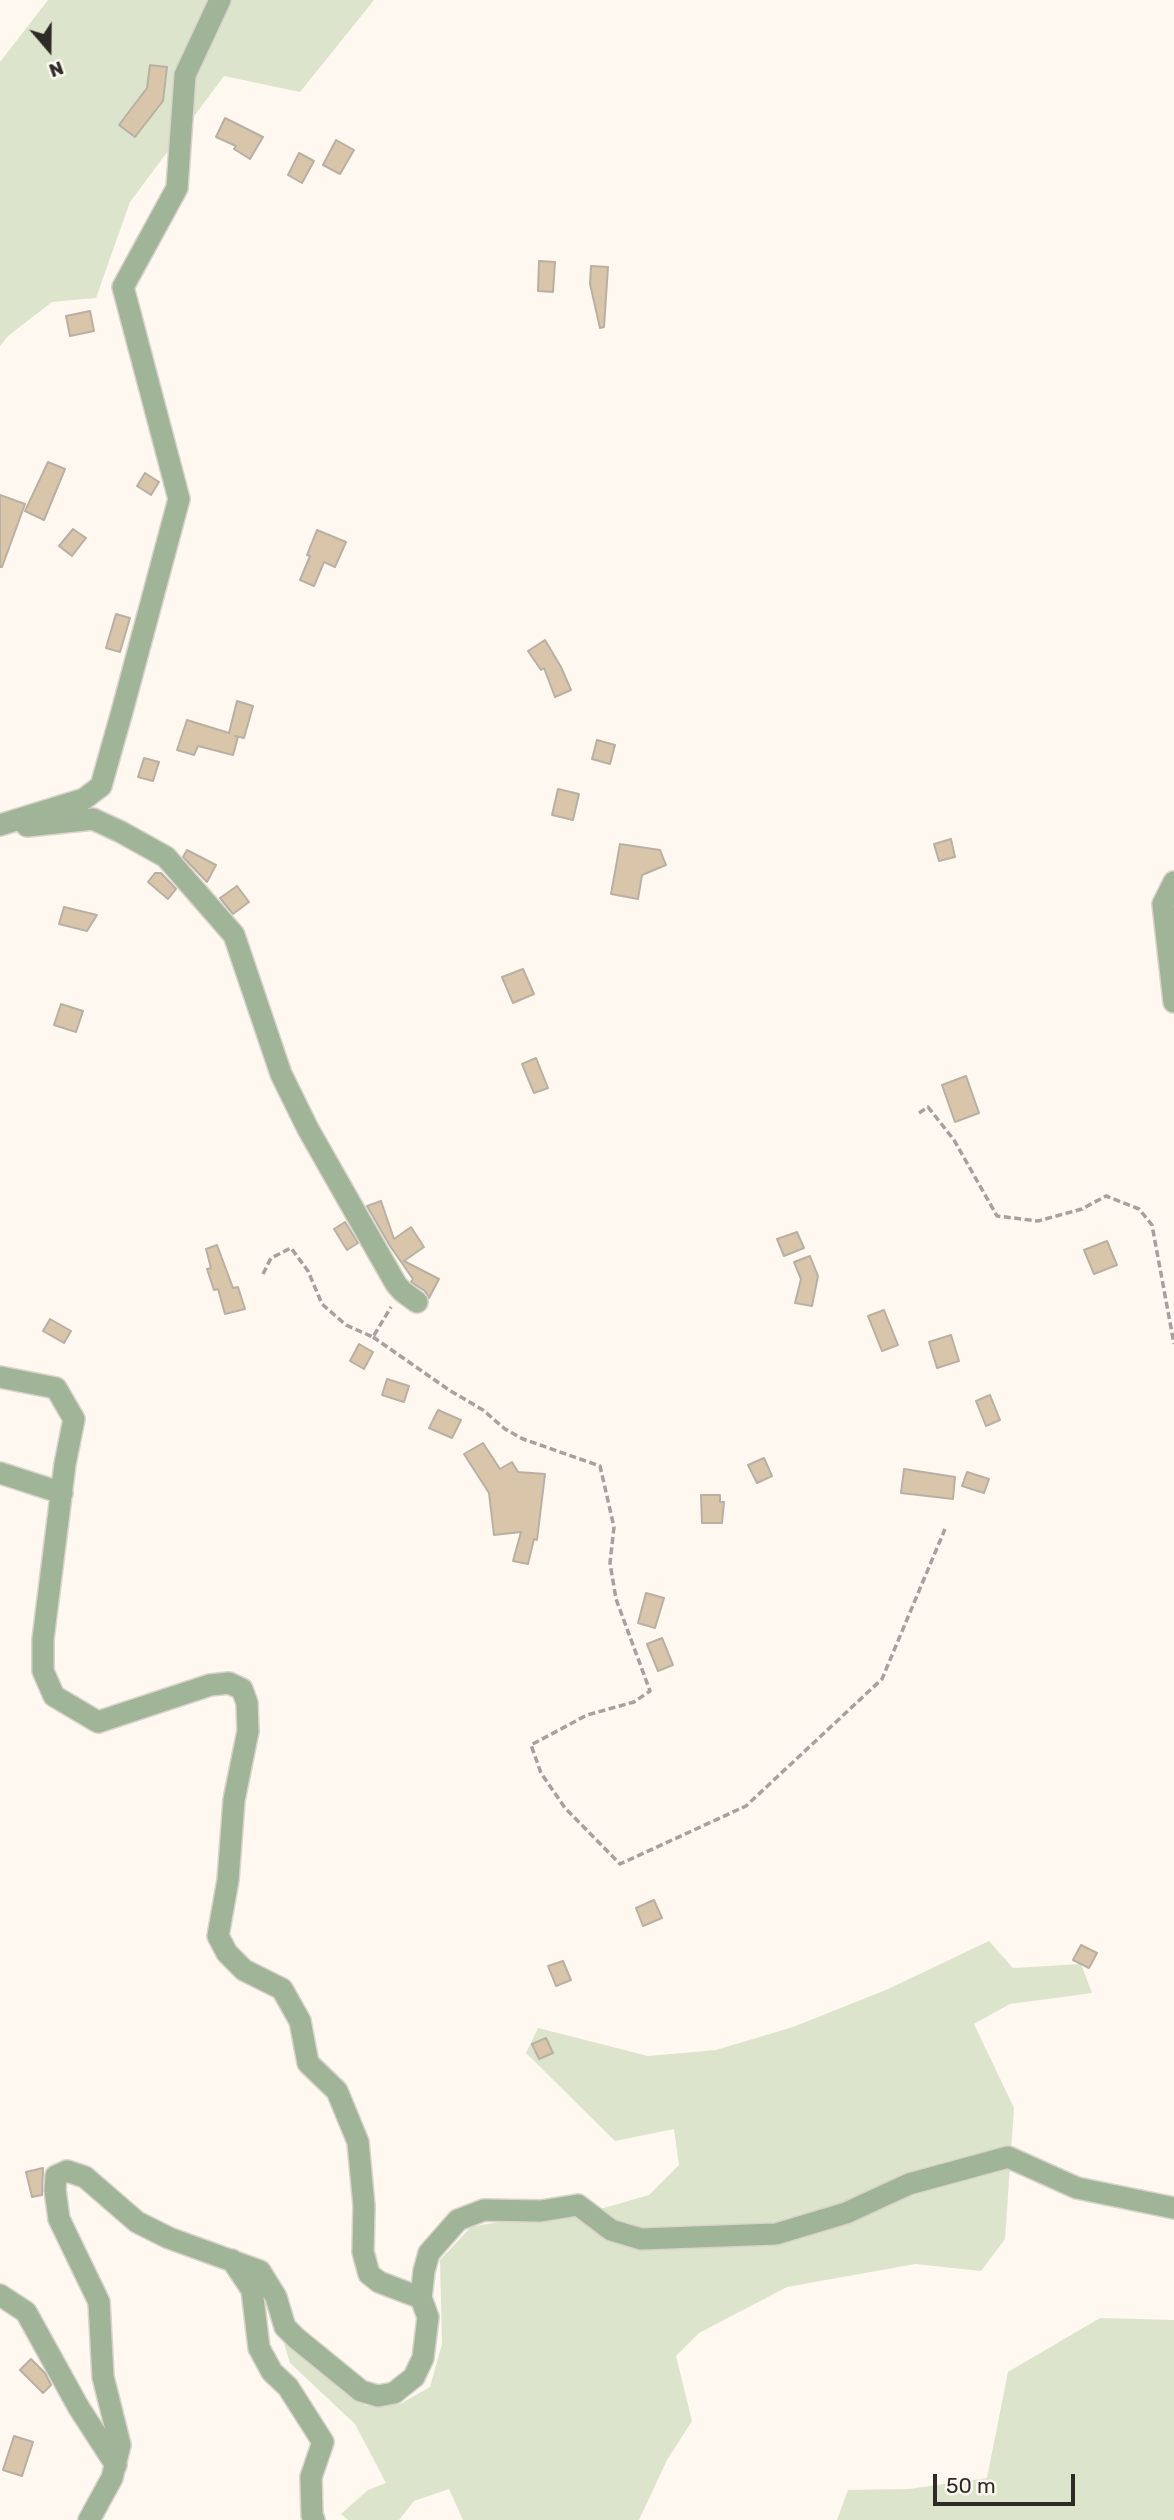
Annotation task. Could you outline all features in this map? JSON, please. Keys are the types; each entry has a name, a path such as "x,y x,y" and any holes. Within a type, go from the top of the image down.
{"street":[{"path":"0,826 84,799 101,786 179,499 123,287 177,188 185,75 220,0"},
{"path":"0,826 93,819 121,832 166,858 234,935 281,1074 308,1129 409,1296"},
{"path":"1174,882 1163,904 1174,1002"},
{"path":"0,1377 56,1388 74,1419 43,1639 43,1671 54,1696 98,1721 210,1685 229,1683 242,1689 247,1703 248,1731 234,1800 228,1880 218,1936 227,1953 244,1970 282,1989 300,2021 308,2063 337,2091 358,2142 364,2206 363,2252 369,2274 379,2283 421,2298"},
{"path":"0,1473 62,1493"},
{"path":"89,2520 112,2478 120,2445 103,2377 99,2302 59,2218 56,2176 67,2171 85,2177 137,2222 169,2238 260,2271 276,2297 285,2327 361,2390 378,2396 394,2393 414,2377 423,2358 428,2317 421,2298 429,2253 458,2220 484,2210 541,2211 578,2205 611,2230 641,2239 776,2234 846,2213 909,2184 1008,2157 1077,2188 1174,2208"},
{"path":"232,2260 252,2290 259,2348 272,2372 288,2387 323,2442 311,2477 314,2520"},
{"path":"0,2295 26,2312 79,2408 116,2465"}],"path":[{"path":"919,1113 929,1107 954,1140 997,1216 1038,1221 1082,1209 1106,1196 1139,1209 1152,1225 1174,1344"},
{"path":"263,1274 271,1258 291,1248 308,1271 322,1304 346,1325 373,1337 523,1439 600,1465 614,1527 610,1563 616,1599 650,1692 634,1702 587,1715 531,1745 541,1773 565,1808 620,1864 746,1806 882,1679 945,1529"},
{"path":"373,1337 409,1296"}],"green space":[{"path":"48,0 374,0 300,92 224,76 130,202 96,298 52,302 8,336 0,346 0,62"},
{"path":"989,1941 1013,1968 1081,1964 1092,1993 1010,2004 974,2024 1014,2108 1005,2239 981,2271 915,2264 787,2287 699,2333 676,2356 692,2421 667,2460 639,2520 463,2520 449,2489 414,2501 399,2520 348,2520 341,2514 368,2490 386,2483 355,2424 290,2363 284,2343 366,2406 400,2404 430,2387 442,2344 440,2260 471,2227 509,2220 576,2216 649,2195 679,2165 674,2129 615,2141 526,2053 538,2028 648,2056 716,2050 793,2027 886,1990"},
{"path":"1100,2318 1174,2320 1174,2520 837,2520 848,2490 909,2489 987,2478 1008,2372"}],"building":[{"path":"150,65 167,67 163,101 135,137 119,125 147,88"},
{"path":"225,118 263,137 250,159 234,149 236,146 216,137"},
{"path":"336,140 354,150 340,174 323,165"},
{"path":"299,153 314,161 302,183 288,175"},
{"path":"539,261 555,262 553,292 538,291"},
{"path":"591,266 608,267 604,327 600,328 590,284"},
{"path":"90,311 94,331 70,336 66,316"},
{"path":"48,462 65,469 44,520 25,511"},
{"path":"145,473 159,482 151,495 137,486"},
{"path":"0,495 25,504 2,567 0,567"},
{"path":"73,529 86,538 72,556 59,546"},
{"path":"317,530 346,542 335,567 324,562 314,586 300,580"},
{"path":"116,614 130,618 120,652 106,648"},
{"path":"545,640 571,690 555,697 544,668 541,670 528,651"},
{"path":"237,701 253,706 244,738 235,736 238,737 233,755 198,746 194,755 177,750 187,720 229,733"},
{"path":"597,740 615,745 610,764 592,759"},
{"path":"144,758 159,762 153,781 138,777"},
{"path":"558,789 579,794 573,820 552,815"},
{"path":"951,839 955,857 939,861 934,844"},
{"path":"620,844 660,850 666,865 642,875 638,899 611,894"},
{"path":"187,850 216,865 207,882 183,857"},
{"path":"155,873 161,873 176,889 168,899 148,882"},
{"path":"237,886 249,902 233,914 220,898"},
{"path":"64,907 97,915 87,931 59,924"},
{"path":"523,969 534,994 513,1003 502,977"},
{"path":"61,1004 83,1011 76,1032 54,1025"},
{"path":"536,1058 548,1088 534,1093 522,1064"},
{"path":"966,1076 979,1113 955,1122 942,1085"},
{"path":"381,1201 394,1239 411,1227 424,1247 404,1261 439,1279 429,1298 425,1291 411,1282 413,1279 367,1206"},
{"path":"345,1222 358,1243 347,1250 334,1229"},
{"path":"797,1232 804,1248 784,1256 777,1239"},
{"path":"1107,1241 1117,1265 1094,1274 1084,1250"},
{"path":"217,1245 233,1288 238,1287 245,1309 225,1314 218,1289 214,1290 207,1269 211,1268 206,1249"},
{"path":"810,1256 818,1276 812,1306 795,1303 801,1279 794,1262"},
{"path":"884,1310 898,1345 882,1351 868,1316"},
{"path":"50,1319 71,1331 64,1343 43,1331"},
{"path":"951,1335 959,1361 937,1368 929,1342"},
{"path":"359,1344 373,1352 364,1369 350,1361"},
{"path":"387,1379 409,1386 404,1402 382,1395"},
{"path":"990,1395 1000,1420 986,1426 976,1401"},
{"path":"438,1410 461,1420 452,1438 429,1428"},
{"path":"483,1443 500,1469 512,1462 518,1472 545,1474 537,1540 534,1539 528,1564 513,1561 521,1532 494,1535 489,1493 464,1454"},
{"path":"764,1458 772,1476 757,1483 748,1465"},
{"path":"904,1469 955,1477 953,1499 901,1493"},
{"path":"967,1472 989,1479 984,1493 962,1486"},
{"path":"701,1495 720,1495 720,1502 724,1502 722,1523 702,1523"},
{"path":"646,1593 664,1598 655,1628 638,1623"},
{"path":"662,1638 673,1665 658,1671 647,1644"},
{"path":"654,1900 662,1918 643,1926 636,1908"},
{"path":"1081,1945 1097,1953 1089,1968 1073,1960"},
{"path":"563,1961 571,1980 556,1986 548,1966"},
{"path":"546,2038 553,2053 539,2059 532,2044"},
{"path":"43,2168 42,2195 32,2197 26,2172"},
{"path":"31,2359 45,2373 51,2385 43,2393 20,2370"},
{"path":"14,2436 33,2442 22,2476 3,2470"}]}
